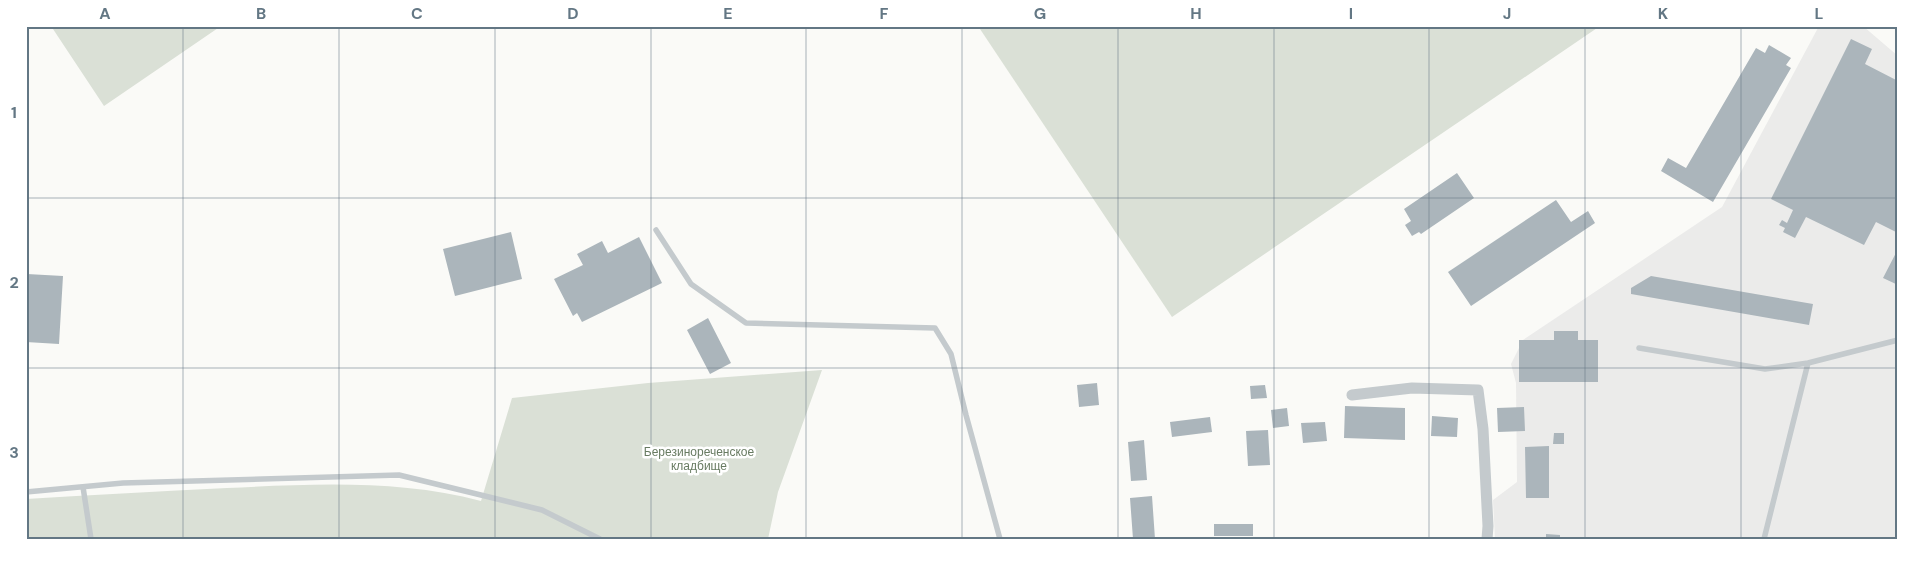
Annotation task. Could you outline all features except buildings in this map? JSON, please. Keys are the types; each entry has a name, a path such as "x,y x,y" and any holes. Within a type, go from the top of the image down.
{"street":[{"path":"1352,395 1412,388 1478,390 1483,429 1487,539"}],"lane":[{"path":"656,230 691,284 746,323 935,328 951,354 1000,539"},
{"path":"1639,348 1765,369 1808,363 1898,340"},
{"path":"1764,539 1808,363"},
{"path":"26,492 133,483 399,475 542,510 600,539"},
{"path":"83,486 91,539"}],"shaded area":[{"path":"1819,26 1863,26 1898,56 1898,539 1495,539 1493,500 1517,482 1516,383 1511,364 1523,340 1722,207"}],"green space":[{"path":"51,26 221,26 104,106"},
{"path":"978,26 1600,26 1172,317"},
{"name":"Березинореченское кладбище","path":"822,370 778,492 768,539 26,539 26,499 291,485 355,485 418,489 481,501 512,398 648,383"}]}
